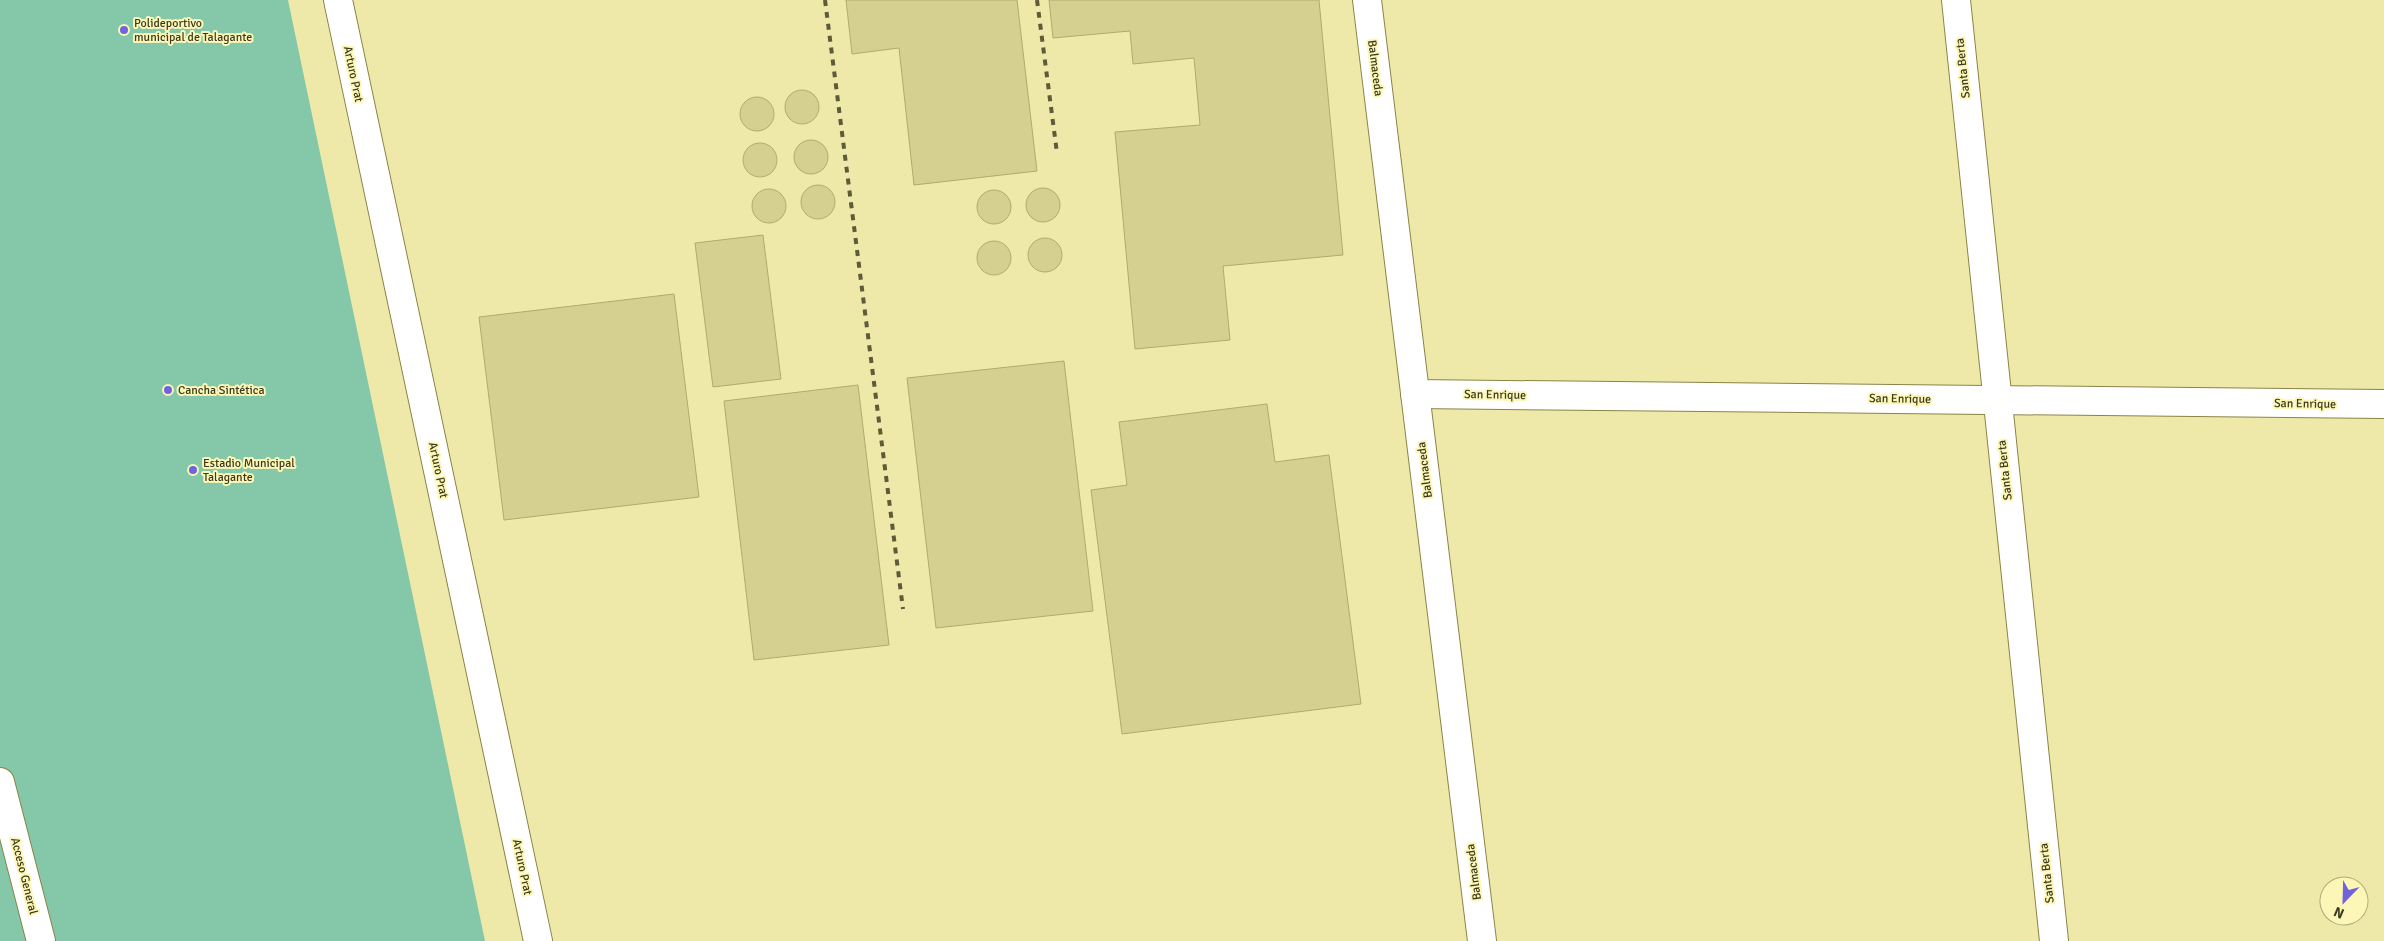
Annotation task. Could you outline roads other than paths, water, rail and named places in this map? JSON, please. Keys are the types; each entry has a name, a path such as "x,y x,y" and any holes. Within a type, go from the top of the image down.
{"street":[{"name":"Arturo Prat","path":"338,0 538,941"},
{"name":"Balmaceda","path":"1367,0 1482,941"},
{"name":"Santa Berta","path":"1956,0 2054,941"},
{"name":"San Enrique","path":"1415,394 2384,404"},
{"name":"Acceso General","path":"0,782 41,941"}],"railway":[{"path":"825,0 903,609"},
{"path":"1037,0 1057,153"}],"place":[{"name":"Polideportivo municipal de Talagante","path":"124,30"},
{"name":"Cancha Sintética","path":"168,390"},
{"name":"Estadio Municipal Talagante","path":"193,470"}]}
